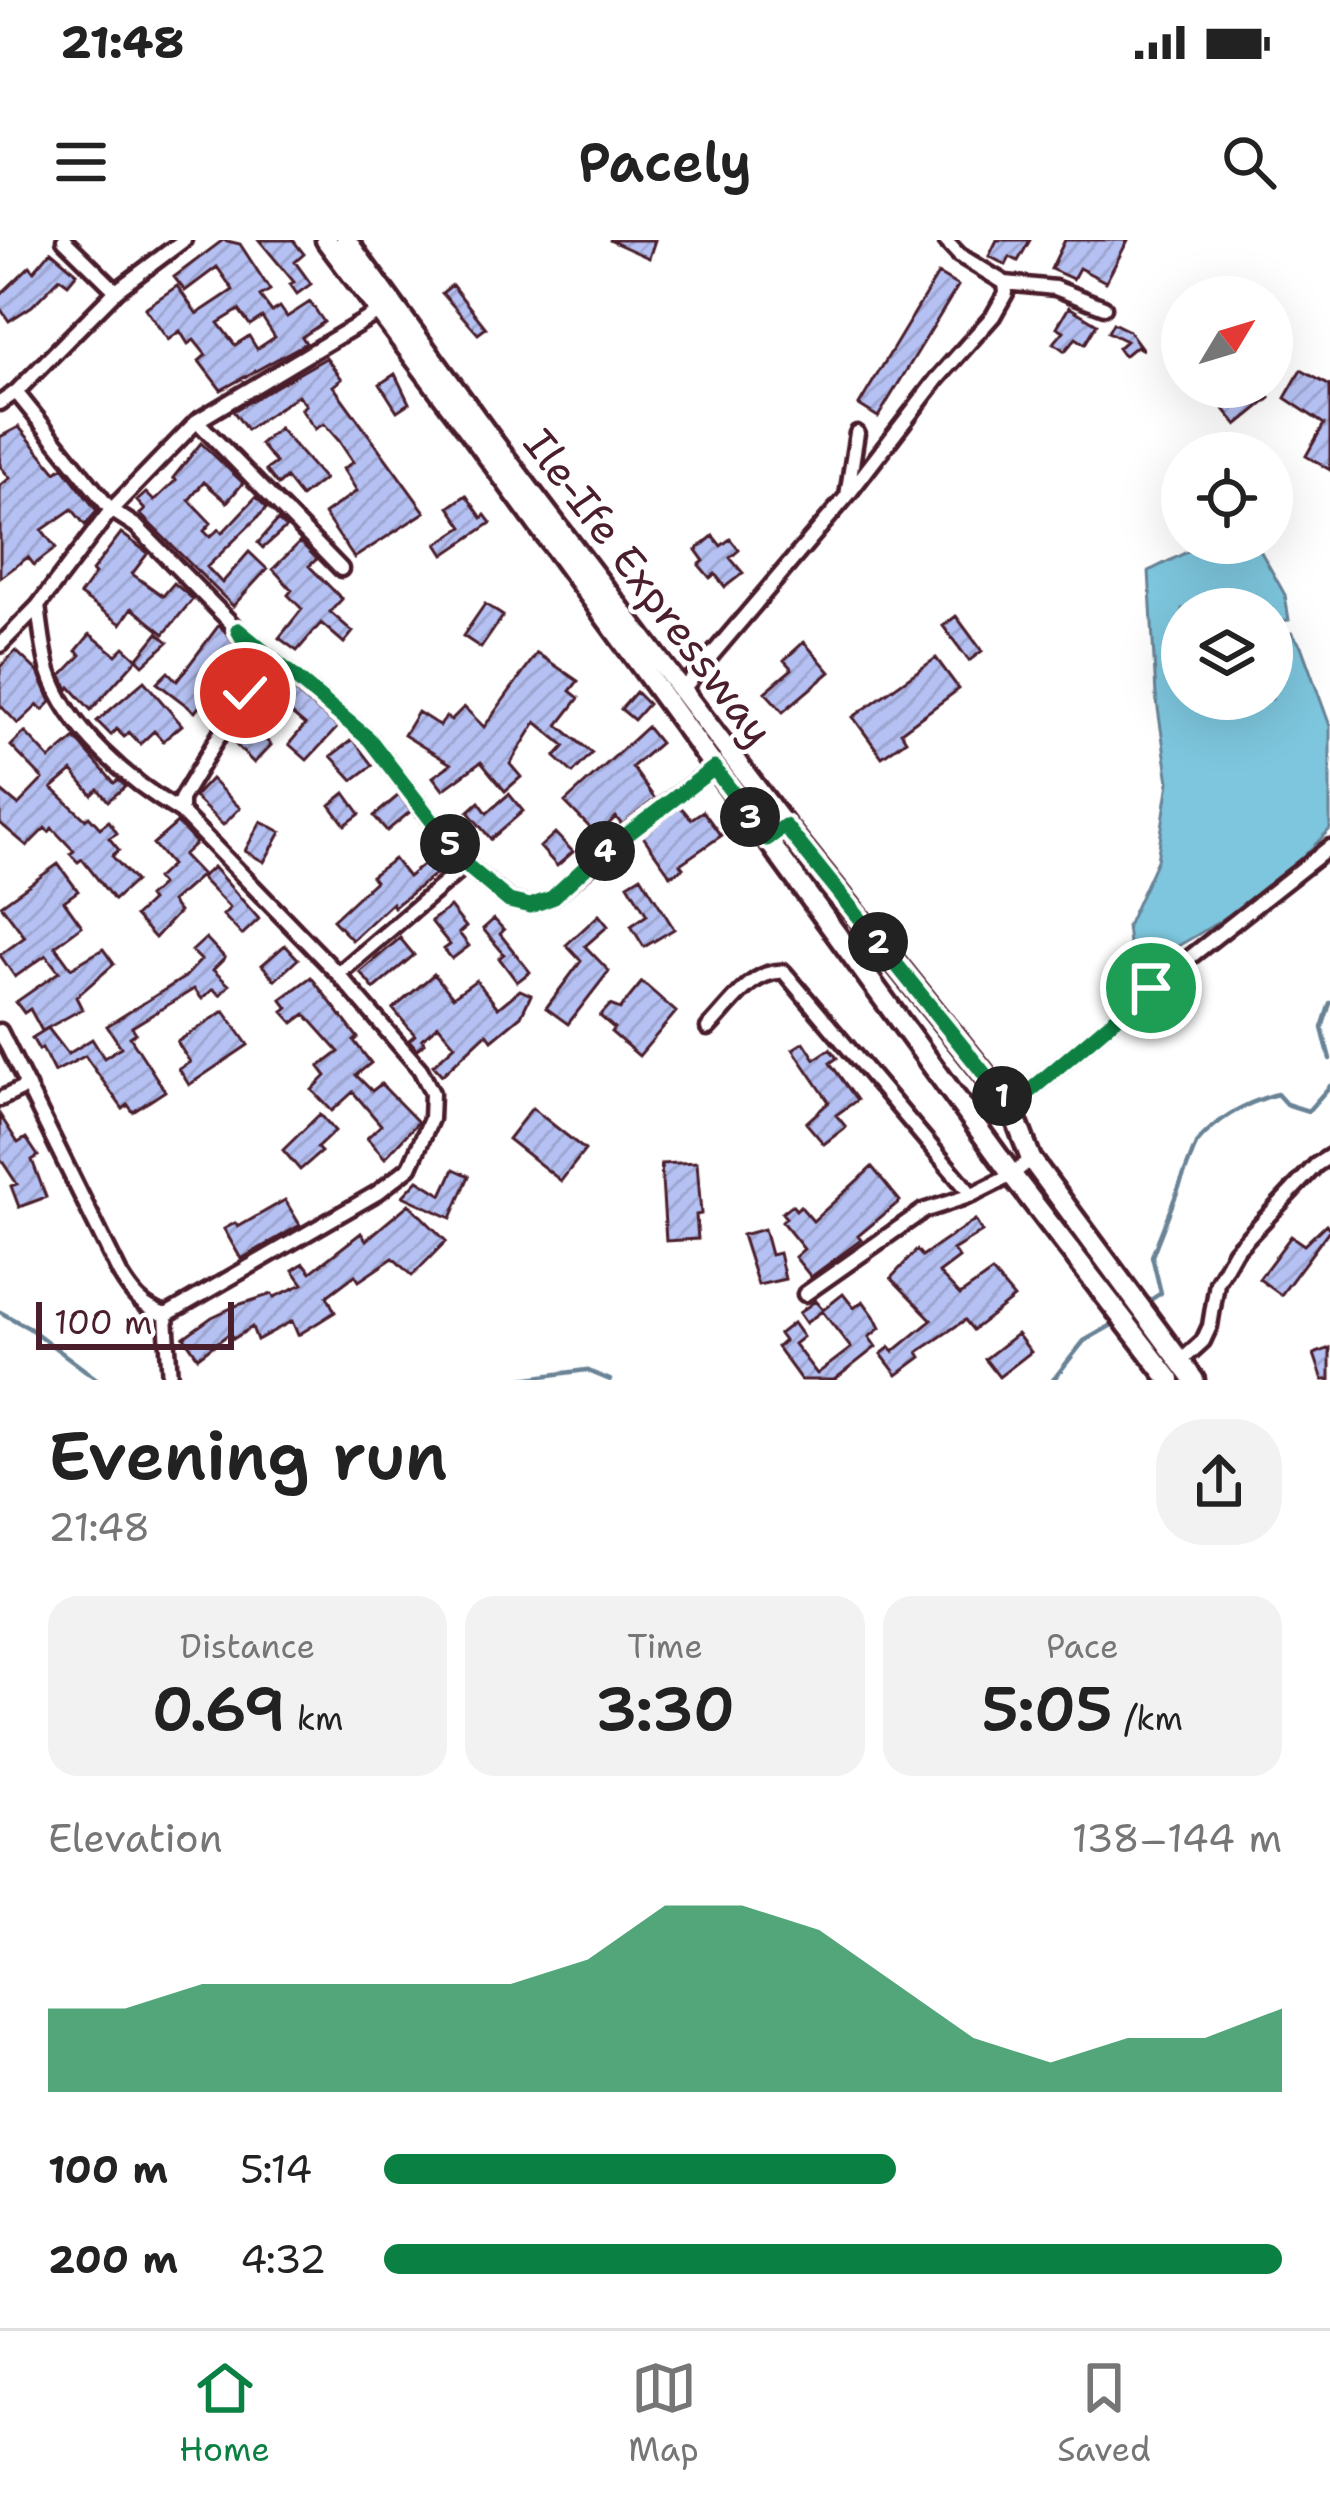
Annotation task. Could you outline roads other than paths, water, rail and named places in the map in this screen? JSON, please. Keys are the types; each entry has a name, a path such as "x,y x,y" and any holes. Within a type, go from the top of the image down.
{"main road":[{"name":"Ile-Ife Expressway","path":"326,240 1012,1174 1194,1380"},
{"name":"Ile-Ife Expressway","path":"356,243 493,442 785,826 1011,1107 1031,1159 1132,1312 1170,1380"},
{"path":"728,789 746,775"},
{"path":"767,839 785,826"},
{"path":"1041,1209 1059,1196"}],"street":[{"path":"64,240 116,291"},
{"path":"0,403 116,291 184,240"},
{"path":"945,240 959,255 1005,283 1054,288 1104,307"},
{"path":"683,689 993,316 1006,293 1005,283"},
{"path":"0,646 38,606 111,510 197,421 377,313"},
{"path":"16,392 111,510 136,526 238,630 369,739 466,865 509,901 530,906 552,898 608,848 714,768"},
{"path":"197,421 341,569"},
{"path":"847,496 857,433"},
{"path":"0,1030 120,1274 134,1297 166,1315 377,1193 410,1167 431,1119 432,1094 419,1069 338,974 181,812 153,796 109,756 66,706 49,673 38,606"},
{"path":"181,812 181,800 260,669 238,630"},
{"path":"1011,1107 1151,988 1330,847"},
{"path":"338,974 466,865"},
{"path":"708,1028 756,978 770,971 784,972 972,1195"},
{"path":"0,1099 28,1086"},
{"path":"1180,1362 1203,1341 1217,1283 1235,1251 1330,1156"},
{"path":"805,1294 923,1211 972,1195 1031,1159"},
{"path":"166,1315 170,1380"}],"water":[{"path":"1163,564 1268,564 1281,588 1161,588 1161,720 1293,720 1293,634 1330,726 1330,829 1238,909 1132,970 1127,926 1157,860 1169,782 1156,695 1149,571"}],"waterway":[{"path":"1330,1003 1322,1028 1330,1059"},
{"path":"1143,1305 1161,1293 1152,1256 1196,1144 1222,1119 1254,1102 1277,1094 1286,1104 1308,1111 1330,1086"},
{"path":"0,1312 98,1380"},
{"path":"1053,1380 1084,1341 1119,1321"},
{"path":"514,1380 586,1370 610,1380"}]}
